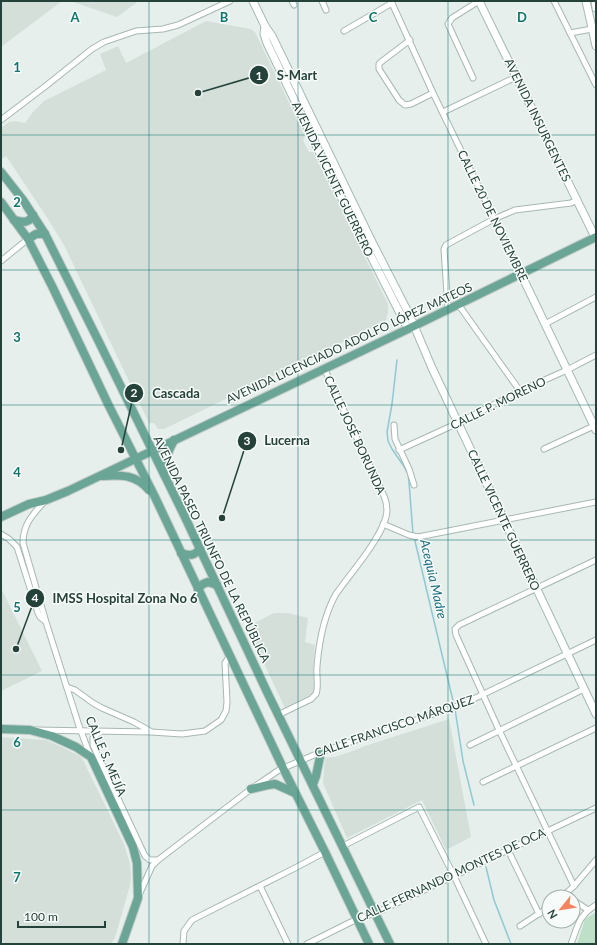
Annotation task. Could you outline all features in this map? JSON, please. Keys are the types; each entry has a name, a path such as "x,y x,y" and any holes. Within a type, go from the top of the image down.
{"main road":[{"name":"AVENIDA VICENTE GUERRERO","path":"253,1 265,26 264,34 270,49 341,197 411,327"},
{"name":"AVENIDA INSURGENTES","path":"479,1 596,238"},
{"path":"586,1 596,46"},
{"path":"594,1 596,8"},
{"name":"AVENIDA PASEO TRIUNFO DE LA REPÚBLICA","path":"1,172 33,215 45,234 102,347 200,549 278,715 390,944"},
{"path":"1,202 28,240 52,286 108,404 154,495 368,944"},
{"path":"14,220 22,222 28,221 31,220 33,215"},
{"path":"28,240 36,234 45,234"},
{"name":"AVENIDA LICENCIADO ADOLFO LÓPEZ MATEOS","path":"1,517 29,504 46,500 136,458 596,238"},
{"name":"CALLE 20 DE NOVIEMBRE","path":"521,274 595,427"},
{"name":"CALLE VICENTE GUERRERO","path":"411,327 432,368 596,714"},
{"path":"164,475 168,450 174,440"},
{"path":"97,476 130,476 142,482 154,495"},
{"path":"181,553 193,555 200,549"},
{"path":"198,589 203,584 208,582 217,585"},
{"path":"1,729 30,730 52,736 68,742 91,757"},
{"path":"313,784 321,752"},
{"name":"CALLE S. MEJÍA","path":"91,757 133,847 138,874 138,898 122,944"},
{"path":"251,789 275,784 295,793"}],"street":[{"path":"1,120 92,49 104,42 136,31 163,29 178,25 230,1"},
{"path":"322,1 326,10"},
{"path":"473,78 448,24 450,20 479,1"},
{"path":"554,1 596,85"},
{"path":"344,31 392,2"},
{"name":"CALLE 20 DE NOVIEMBRE","path":"392,2 521,274"},
{"path":"570,33 592,29"},
{"path":"410,40 381,62 379,64 379,69 399,100 405,105 411,104 434,93"},
{"path":"443,112 516,77"},
{"path":"448,309 444,249 449,243 508,212 520,209 571,203 577,200"},
{"path":"1,260 28,240"},
{"path":"545,324 596,297"},
{"path":"458,304 520,391"},
{"name":"CALLE P. MORENO","path":"399,450 458,423 520,391 596,355"},
{"name":"CALLE JOSÉ BORUNDA","path":"324,368 384,496 387,504 384,524"},
{"path":"394,425 395,440 409,469 414,485"},
{"path":"544,449 595,427"},
{"name":"CALLE S. MEJÍA","path":"46,500 29,520 24,529 23,543 80,730 91,757"},
{"path":"278,715 311,699 316,694 318,656 331,602 378,535 384,524 409,535 418,537 596,502"},
{"name":"CALLE S. MEJÍA","path":"1,534 17,547 38,613 46,622"},
{"path":"574,886 499,730 455,630 459,625 596,560"},
{"name":"CALLE FRANCISCO MÁRQUEZ","path":"138,898 152,866 158,860 251,789 283,768 321,752 463,704 596,640"},
{"path":"30,730 43,729 190,734 205,730 221,720 226,711 225,666 230,655"},
{"path":"67,687 75,690 102,708 134,722 150,732"},
{"path":"470,745 584,689"},
{"path":"483,782 596,728"},
{"path":"104,731 92,738 93,745 145,856 150,860 158,860"},
{"path":"343,846 419,807 486,944"},
{"name":"CALLE FERNANDO MONTES DE OCA","path":"307,944 357,919 375,913 596,808"},
{"path":"508,850 540,914 520,926"},
{"path":"183,944 182,937 184,931 192,920 325,852"},
{"path":"571,889 596,860"},
{"path":"260,886 288,944"},
{"path":"581,905 588,910"},
{"path":"571,944 581,917 596,905"}],"shaded area":[{"path":"1,1 62,1 1,47"},
{"path":"70,1 135,1 136,3 117,17"},
{"path":"206,21 251,29 255,32 305,136 303,141 309,152 313,152 388,304 388,313 386,320 382,323 164,429 158,429 154,423 149,423 64,245 6,156 1,159 1,128 9,122 16,121 25,123 44,101 106,70 100,54 118,46 126,63"},
{"path":"1,588 42,671 1,691"},
{"path":"274,613 288,613 308,618 305,642 315,645 313,668 314,693 285,708 247,627"},
{"path":"449,719 471,837 446,850 422,800 347,838 323,783 325,758 338,756"},
{"path":"1,737 46,740 81,757 83,760 124,844 130,864 130,885 115,938 111,944 4,944 1,938"}],"green space":[{"path":"596,912 596,944 577,944 585,919"}],"waterway":[{"name":"Acequia Madre","path":"397,360 387,432 388,441 408,474 413,534"},
{"name":"Acequia Madre","path":"414,537 454,705"},
{"name":"Acequia Madre","path":"455,709 463,761 474,805"},
{"name":"Acequia Madre","path":"486,867 494,900 511,944"}],"place":[{"name":"S-Mart","path":"198,93"},
{"name":"Cascada","path":"121,450"},
{"name":"Lucerna","path":"222,518"},
{"name":"IMSS Hospital Zona No 6","path":"16,649"}]}
